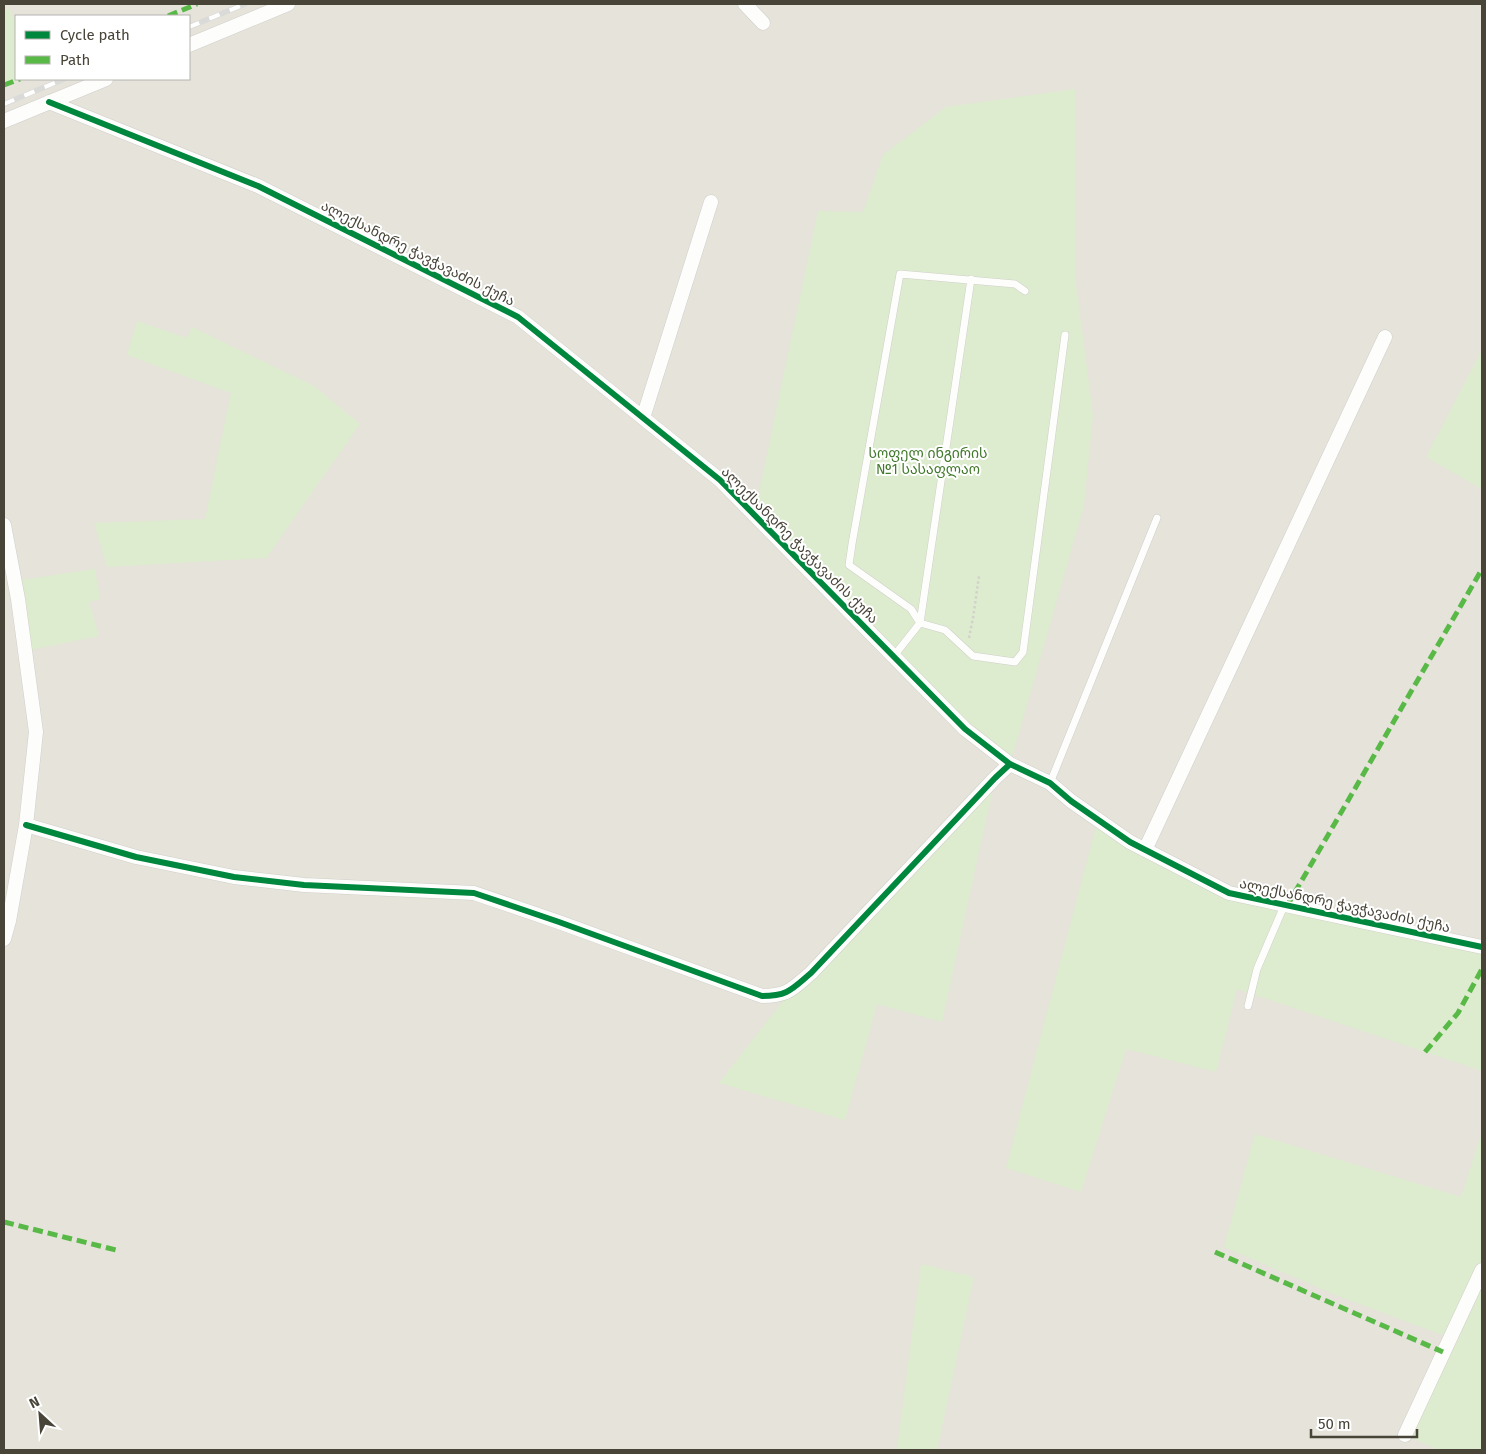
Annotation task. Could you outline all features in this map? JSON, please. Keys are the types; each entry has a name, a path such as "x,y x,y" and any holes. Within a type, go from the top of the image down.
{"street":[{"path":"190,44 288,4"},
{"path":"745,4 763,23"},
{"path":"4,121 104,80"},
{"name":"ალექსანდრე ჭავჭავაძის ქუჩა","path":"49,102 258,186 518,318 720,480 965,729 1010,764 1050,783 1109,827 1146,850 1229,893 1482,947"},
{"path":"643,418 711,202"},
{"path":"1146,850 1385,337"},
{"path":"4,525 18,598 36,732 26,825 4,940"},
{"path":"26,825 136,857 234,877 304,885 474,893 762,996 778,996 792,989 810,973 1010,764"},
{"path":"1405,1435 1482,1270"}],"lane":[{"path":"1025,292 1016,284 900,274 852,544 849,565 911,609 920,623 945,630 973,656 1015,662 1023,652 1065,335"},
{"path":"893,657 920,623 971,279"},
{"path":"1050,783 1157,518"},
{"path":"1248,1006 1258,969 1284,906"}],"path":[{"path":"966,649 979,576"}],"shaded area":[{"path":"4,4 1482,4 1482,1450 4,1450"}],"green space":[{"path":"4,8 10,10 15,22 15,80 17,80 4,85"},
{"name":"სოფელ ინგირის №1 სასაფლაო","path":"1075,89 1075,277 1093,415 1084,505 1010,764 754,516 818,211 863,212 883,155 946,107"},
{"path":"137,321 187,338 192,327 314,386 360,424 266,558 107,567 94,523 205,519 231,393 127,355"},
{"path":"1482,353 1482,489 1426,457"},
{"path":"95,569 100,599 89,602 99,636 25,651 14,581"},
{"path":"995,778 942,1022 877,1004 845,1120 719,1083 792,989"},
{"path":"1098,819 1229,893 1482,947 1482,1071 1237,989 1216,1072 1126,1049 1081,1192 1006,1168"},
{"path":"1482,1132 1482,1450 1439,1450 1405,1435 1450,1338 1338,1296 1224,1247 1255,1134 1461,1197"},
{"path":"921,1264 974,1277 937,1450 897,1450"}],"railway":[{"path":"190,27 245,4"},
{"path":"4,104 62,80"}],"marked path":[{"path":"170,15 197,4"},
{"path":"4,85 17,80"},
{"path":"1287,906 1482,569"},
{"path":"1425,1052 1458,1013 1482,969"},
{"path":"4,1222 120,1251"},
{"path":"1215,1252 1443,1352"}],"cycle path":[{"path":"49,102 258,186 518,317 720,480 965,729 1010,764 1050,783 1071,801 1130,842 1229,893 1482,947"},
{"path":"26,825 136,857 234,877 304,885 474,893 762,996 771,996 784,993 811,973 1010,764"}]}
